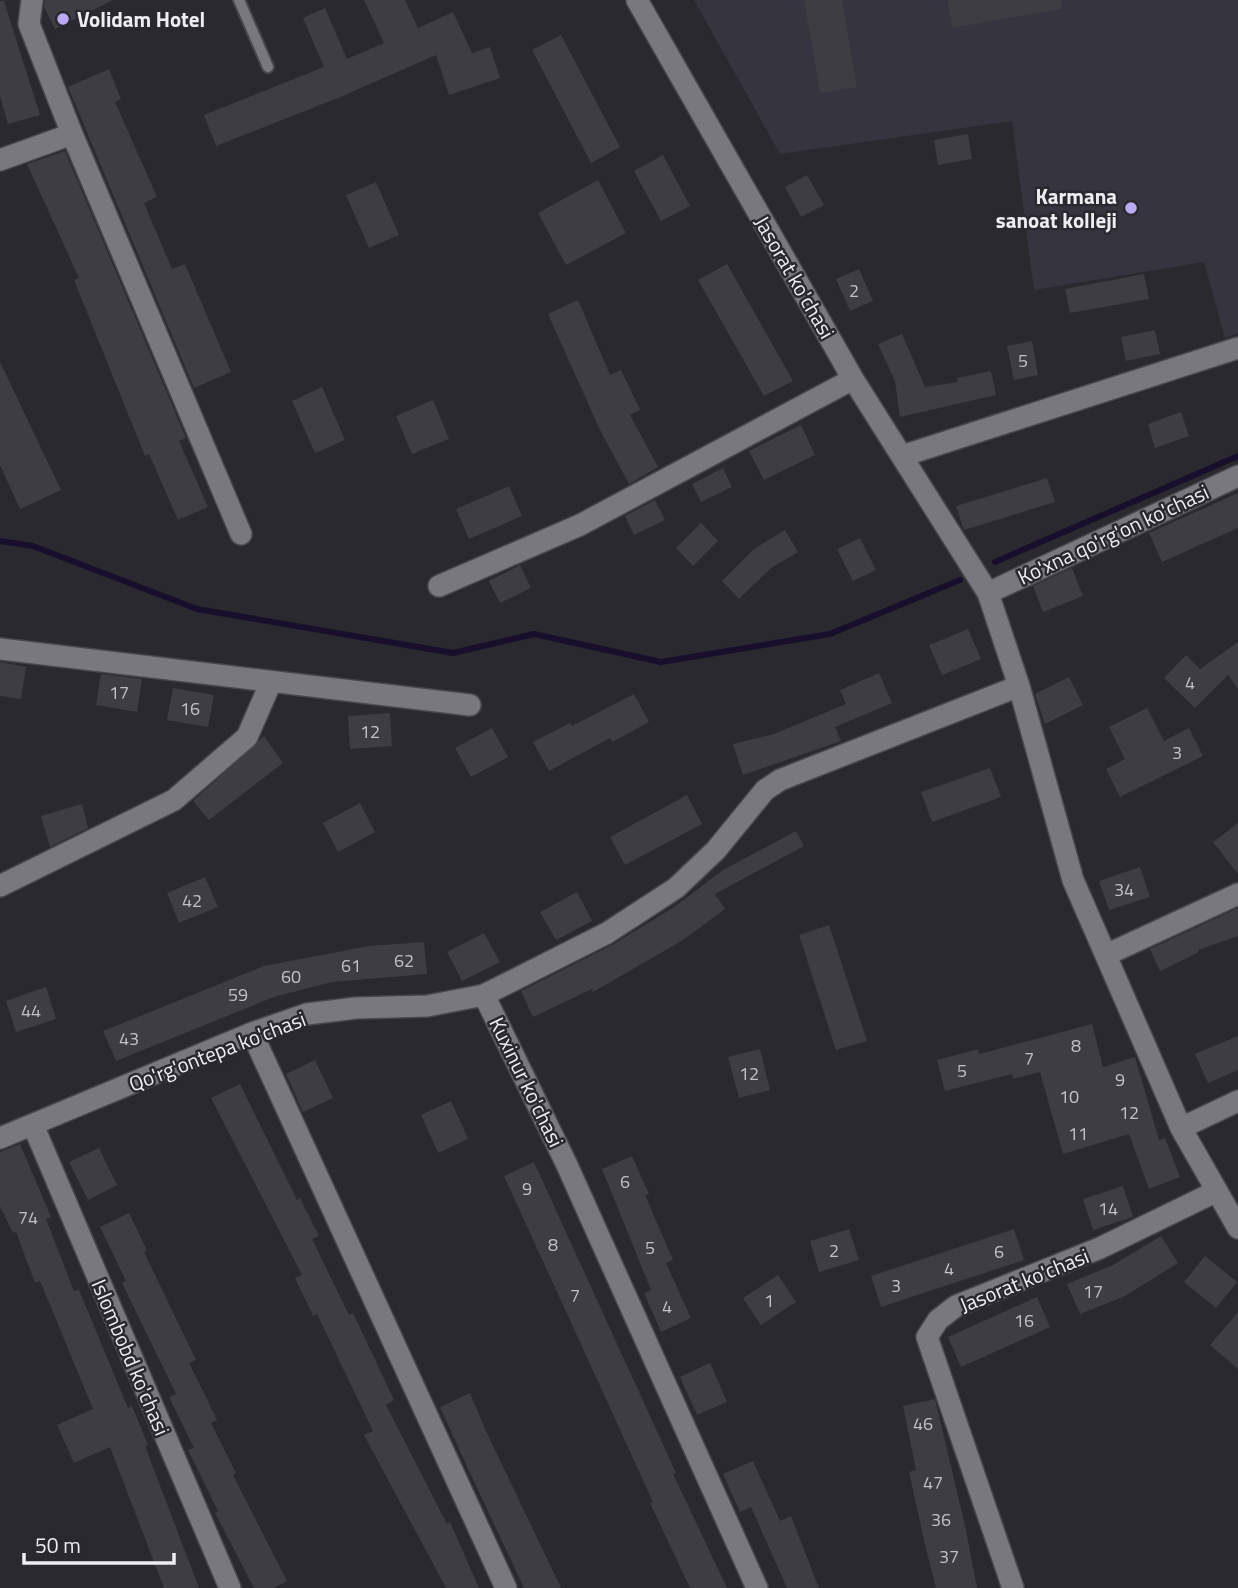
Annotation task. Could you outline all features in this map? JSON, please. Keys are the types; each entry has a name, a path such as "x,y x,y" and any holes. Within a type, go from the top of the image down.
{"street":[{"path":"32,0 29,24 72,134 241,534"},
{"name":"Jasorat ko'chasi","path":"636,0 853,379 988,593 1019,686 1073,880 1181,1128 1238,1228"},
{"path":"0,160 72,134"},
{"path":"902,456 1238,348"},
{"path":"439,586 580,525 853,379"},
{"name":"Ko'xna qo'rg'on ko'chasi","path":"988,593 1238,476"},
{"path":"0,649 470,705"},
{"path":"0,886 174,800 247,737 271,682"},
{"name":"Kuxinur ko'chasi","path":"757,1588 572,1176 484,995 548,960 607,933 676,888 716,850 765,790 780,780 1019,686"},
{"path":"1106,954 1238,894"},
{"name":"Qo'rg'ontepa ko'chasi","path":"0,1138 252,1033 307,1014 356,1008 427,1006 484,995"},
{"path":"252,1033 506,1588"},
{"path":"1181,1128 1238,1101"},
{"name":"Islombobd ko'chasi","path":"33,1125 230,1588"},
{"name":"Jasorat ko'chasi","path":"1013,1588 927,1337 938,1320 956,1306 1100,1248 1217,1191"}],"lane":[{"path":"239,0 268,68"}],"shaded area":[{"name":"Karmana sanoat kolleji","path":"694,0 1238,0 1238,333 1225,338 1204,262 1034,290 1012,121 780,154"}],"building":[{"name":"Volidam Hotel","path":"45,0 113,0 55,29 44,7"},
{"path":"364,0 405,0 418,28 453,12 472,53 490,47 500,78 449,95 436,55 338,98 216,146 204,115 324,67 303,18 325,8 347,59 384,43"},
{"path":"804,0 842,0 857,87 820,93"},
{"path":"948,0 1061,0 1061,9 952,28"},
{"path":"0,1 4,1 40,115 8,124 0,96"},
{"path":"561,35 620,147 591,163 532,50"},
{"path":"109,69 121,99 115,102 157,197 144,203 172,269 185,264 231,372 194,388 68,87"},
{"path":"968,134 972,159 938,165 934,140"},
{"path":"65,151 186,438 179,441 208,507 178,520 149,454 145,456 74,280 79,278 27,164"},
{"path":"663,155 690,206 661,221 634,171"},
{"path":"807,175 824,205 801,217 785,187"},
{"path":"598,180 626,233 566,265 538,213"},
{"path":"376,182 399,235 369,248 346,195"},
{"path":"727,264 793,381 764,396 698,280"},
{"path":"859,269 873,301 850,311 836,279"},
{"path":"1144,274 1149,299 1070,313 1065,289"},
{"path":"578,300 610,375 621,370 640,410 630,415 658,467 629,484 600,430 548,314"},
{"path":"1155,330 1160,354 1126,361 1121,337"},
{"path":"902,334 925,387 958,382 957,378 991,371 996,395 900,417 895,381 878,344"},
{"path":"1032,341 1038,375 1014,380 1007,346"},
{"path":"0,362 61,490 20,509 0,465"},
{"path":"322,387 345,440 315,453 292,401"},
{"path":"433,400 449,439 412,454 396,416"},
{"path":"1181,412 1189,436 1155,448 1148,424"},
{"path":"801,425 815,455 764,480 749,451"},
{"path":"723,468 732,487 701,502 692,484"},
{"path":"1047,478 1055,502 964,530 956,506"},
{"path":"509,486 522,516 469,539 456,509"},
{"path":"1238,493 1238,528 1162,562 1149,533"},
{"path":"655,500 665,520 634,535 625,516"},
{"path":"701,523 718,541 693,566 676,548"},
{"path":"785,530 798,552 771,568 739,599 722,581 754,549"},
{"path":"860,538 876,570 853,581 837,549"},
{"path":"520,565 531,588 500,603 489,581"},
{"path":"1072,568 1083,596 1043,612 1033,586"},
{"path":"968,629 981,659 942,675 929,645"},
{"path":"1238,642 1238,689 1228,675 1195,708 1164,678 1186,655 1200,669"},
{"path":"0,662 26,667 21,699 0,696"},
{"path":"879,673 892,703 835,727 841,741 743,775 733,744 774,734 846,704 840,690"},
{"path":"101,674 142,679 137,712 96,705"},
{"path":"1069,677 1083,705 1045,724 1035,694"},
{"path":"173,688 214,695 208,727 167,720"},
{"path":"634,694 649,722 612,742 610,738 549,771 533,742 570,723 572,726"},
{"path":"1147,708 1164,741 1189,728 1203,756 1120,797 1106,769 1125,759 1109,727"},
{"path":"390,713 392,746 350,749 348,716"},
{"path":"492,728 508,757 471,777 455,748"},
{"path":"264,736 283,763 209,820 193,801"},
{"path":"990,768 1001,797 932,822 921,792"},
{"path":"687,795 702,824 625,865 610,837"},
{"path":"360,803 375,832 338,852 323,823"},
{"path":"82,804 88,828 50,847 41,816"},
{"path":"1238,823 1238,874 1213,842"},
{"path":"796,831 804,846 715,894 725,909 683,940 593,992 592,989 533,1017 521,991 614,944 674,907 723,870"},
{"path":"1140,867 1150,897 1109,910 1099,881"},
{"path":"205,877 218,907 179,923 167,893"},
{"path":"577,892 592,921 556,940 540,912"},
{"path":"1238,908 1238,936 1198,950 1199,952 1160,971 1150,949"},
{"path":"829,925 867,1041 836,1050 799,935"},
{"path":"484,933 500,962 462,981 447,952"},
{"path":"424,942 427,974 332,982 274,997 116,1061 103,1031 264,966 369,946"},
{"path":"46,987 56,1019 16,1032 6,1001"},
{"path":"1092,1024 1103,1067 1135,1057 1159,1140 1165,1138 1180,1177 1149,1189 1129,1134 1063,1154 1040,1072 1013,1079 1012,1074 945,1091 937,1060 978,1049 979,1054"},
{"path":"1238,1036 1238,1070 1208,1083 1195,1054"},
{"path":"760,1049 770,1090 739,1098 728,1057"},
{"path":"315,1060 333,1098 303,1112 286,1074"},
{"path":"240,1084 297,1200 300,1198 319,1236 312,1239 349,1315 353,1313 394,1400 386,1405 447,1524 450,1522 479,1588 446,1588 364,1435 373,1431 317,1314 313,1316 295,1278 302,1275 211,1098"},
{"path":"451,1101 468,1139 438,1153 421,1115"},
{"path":"20,1144 51,1217 46,1219 74,1291 79,1290 128,1408 132,1406 148,1445 145,1446 199,1588 164,1588 110,1447 74,1463 57,1425 93,1409 40,1281 35,1283 16,1232 13,1233 0,1206 0,1152"},
{"path":"99,1148 117,1185 88,1200 69,1162"},
{"path":"632,1156 649,1194 645,1195 673,1260 666,1263 691,1318 661,1332 644,1293 651,1290 602,1169"},
{"path":"534,1162 676,1473 673,1474 727,1588 690,1588 650,1503 653,1502 504,1176"},
{"path":"1123,1186 1133,1217 1093,1230 1083,1199"},
{"path":"129,1213 147,1250 144,1252 196,1360 189,1363 217,1420 211,1423 236,1473 233,1475 287,1581 274,1588 254,1588 215,1513 218,1511 188,1450 194,1448 169,1397 176,1394 122,1283 126,1281 100,1227"},
{"path":"849,1229 859,1260 819,1272 810,1241"},
{"path":"1014,1229 1024,1260 881,1307 871,1276"},
{"path":"1161,1236 1178,1263 1125,1296 1080,1314 1067,1284 1113,1265"},
{"path":"1205,1256 1237,1282 1216,1308 1184,1282"},
{"path":"778,1275 796,1302 761,1325 743,1298"},
{"path":"1037,1297 1050,1327 961,1367 948,1337"},
{"path":"1238,1312 1238,1369 1210,1345"},
{"path":"710,1363 727,1402 697,1415 680,1377"},
{"path":"470,1393 561,1588 524,1588 464,1460 440,1407"},
{"path":"935,1399 977,1588 936,1588 925,1545 909,1472 916,1470 903,1406"},
{"path":"753,1461 780,1521 791,1516 819,1588 787,1588 751,1507 740,1512 723,1474"}],"waterway":[{"path":"995,562 1238,456"},
{"path":"0,541 33,546 197,609 453,653 534,634 661,662 830,634 960,580"}],"place":[{"name":"Volidam Hotel","path":"63,19"},
{"name":"Karmana sanoat kolleji","path":"1131,208"}]}
